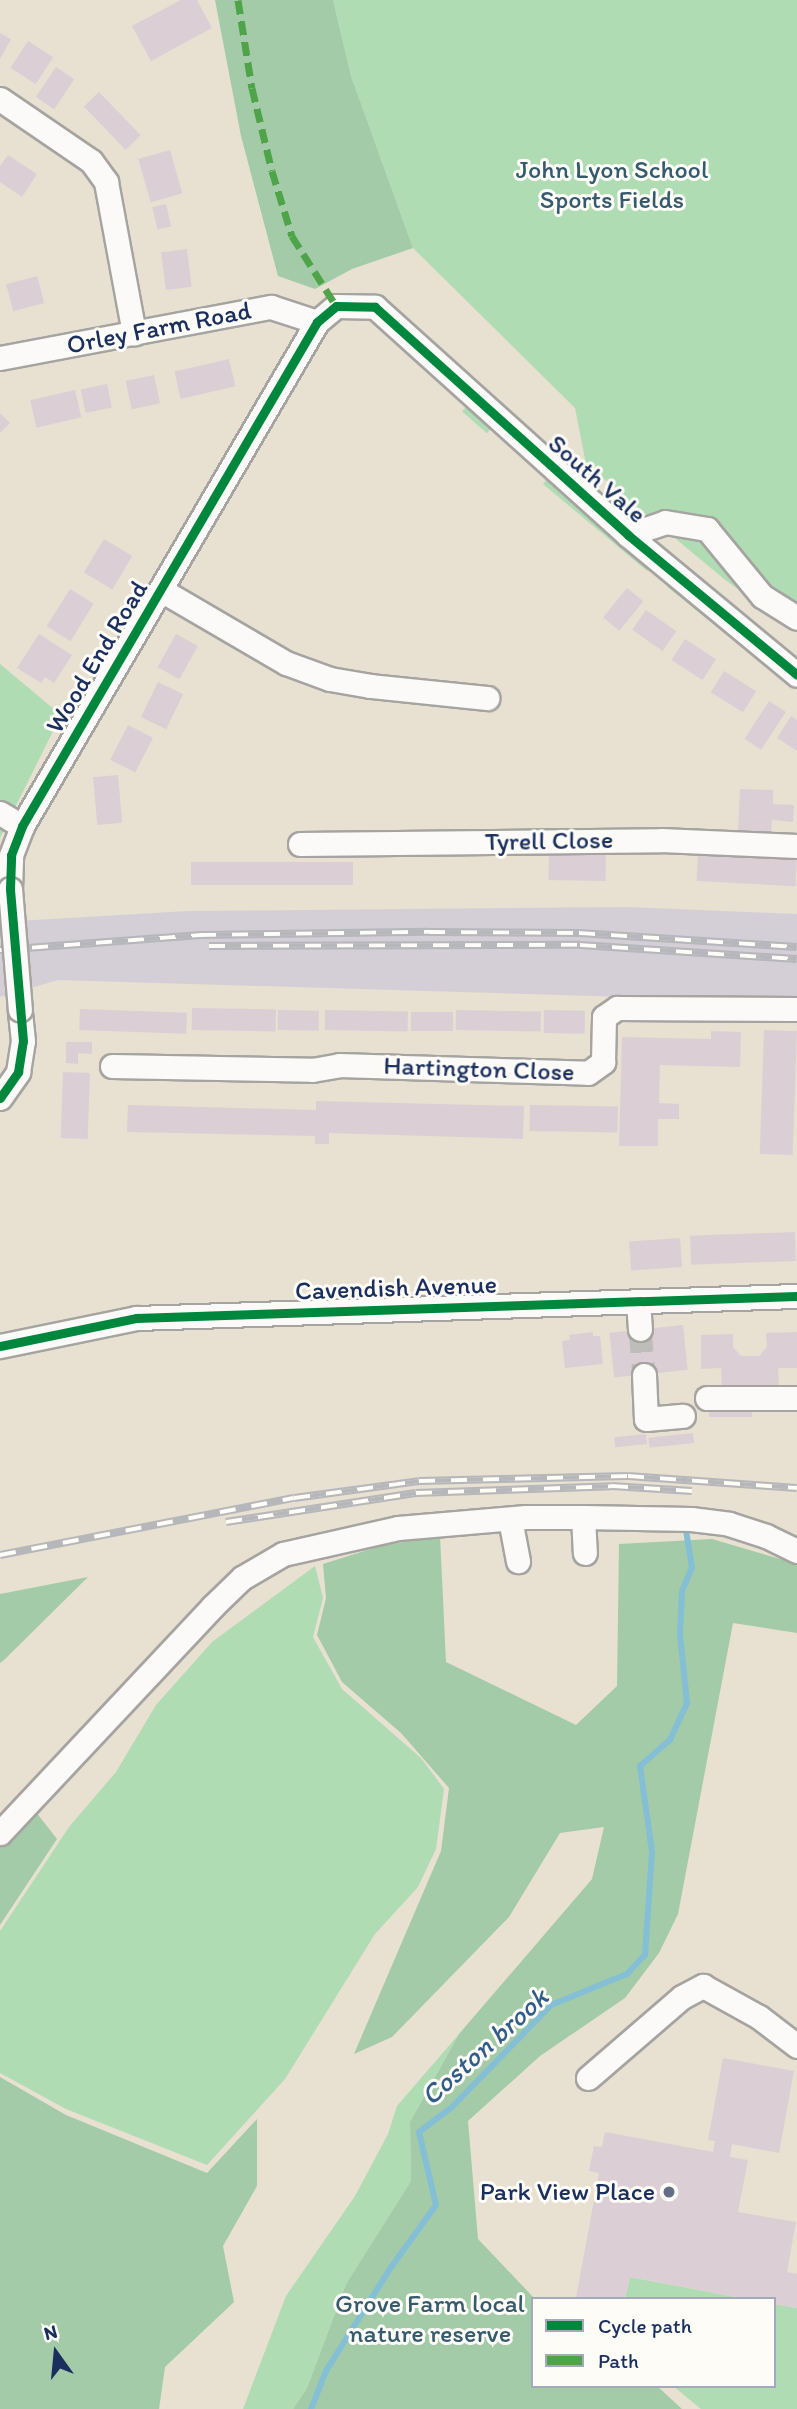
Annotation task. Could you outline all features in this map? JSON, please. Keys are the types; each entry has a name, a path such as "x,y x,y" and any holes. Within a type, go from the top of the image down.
{"street":[{"path":"0,99 91,161 106,182 134,333"},
{"name":"South Vale","path":"317,322 336,306 374,307 628,535 797,675"},
{"name":"Orley Farm Road","path":"0,358 271,307 317,322"},
{"name":"Wood End Road","path":"0,1098 18,1072 23,1041 10,888 11,855 22,825 317,322"},
{"path":"628,535 665,522 707,529 762,596 797,618"},
{"path":"162,590 286,663 330,679 487,698"},
{"path":"0,813 22,825"},
{"name":"Tyrell Close","path":"300,844 660,840 797,846"},
{"name":"Hartington Close","path":"112,1066 312,1070 339,1065 588,1073 603,1062 604,1017 617,1008 797,1009"},
{"name":"Cavendish Avenue","path":"0,1346 136,1318 797,1296"},
{"path":"638,1301 640,1329"},
{"path":"644,1375 646,1419 683,1416"},
{"path":"707,1398 797,1398"},
{"path":"583,1517 585,1553"},
{"path":"0,1833 242,1578 283,1554 398,1528 510,1519 583,1517 691,1519 729,1524 766,1536 797,1551"},
{"path":"510,1519 519,1560"},
{"path":"588,2078 682,1997 703,1986 758,2017 797,2046"}],"shaded area":[{"path":"628,907 797,914 797,1002 58,980 0,997 0,922 188,911"}],"green space":[{"path":"215,0 333,0 351,76 413,248 352,269 315,289 278,276 241,136"},
{"name":"John Lyon School Sports Fields","path":"333,0 797,0 797,632 724,579 586,464 575,408 413,248 351,76"},
{"path":"466,407 491,429 487,433 462,412"},
{"path":"547,479 651,564 647,571 543,484"},
{"path":"671,582 730,630 726,634 667,587"},
{"path":"0,664 61,715 0,838"},
{"name":"Grove Farm local nature reserve","path":"440,1536 446,1662 576,1725 617,1686 619,1544 712,1539 797,1564 797,1633 733,1623 678,1914 659,1953 625,1998 540,2056 468,2121 478,2239 533,2297 531,2388 659,2388 682,2409 293,2409 307,2388 346,2284 411,2181 410,2122 459,2034 592,1879 604,1827 560,1833 509,1917 392,2037 354,2054 441,1851 449,1788 401,1733 342,1682 317,1635 326,1598 323,1564 380,1546"},
{"path":"315,1566 323,1598 313,1637 342,1689 421,1758 444,1789 436,1849 418,1887 375,1934 285,2079 207,2165 66,2109 0,2073 0,1931 69,1827 116,1772 156,1705 212,1642"},
{"path":"88,1577 4,1660 0,1663 0,1594"},
{"path":"25,1798 57,1839 0,1925 0,1820"},
{"path":"459,2034 410,2122 411,2181 346,2284 307,2388 293,2409 243,2409 286,2296 355,2196 388,2134 397,2106"},
{"path":"0,2077 66,2115 207,2173 257,2119 257,2186 223,2246 234,2302 165,2367 159,2409 0,2409"},
{"path":"630,2277 735,2297 625,2297"},
{"path":"776,2304 797,2308 797,2409 701,2409 675,2388 776,2388"}],"building":[{"path":"181,0 197,0 212,28 151,61 132,26"},
{"path":"0,33 11,39 0,59"},
{"path":"28,41 53,57 36,84 11,68"},
{"path":"56,67 74,79 54,109 36,97"},
{"path":"99,92 141,135 126,150 84,107"},
{"path":"170,150 182,193 151,202 138,159"},
{"path":"8,155 37,174 22,197 0,182 0,166"},
{"path":"166,204 171,226 158,230 152,207"},
{"path":"187,249 192,287 166,290 161,252"},
{"path":"37,276 44,303 13,311 6,284"},
{"path":"229,359 235,386 181,399 174,372"},
{"path":"154,375 160,403 132,409 126,381"},
{"path":"107,384 112,407 86,413 81,390"},
{"path":"75,390 81,417 36,428 30,400"},
{"path":"0,413 10,423 0,433"},
{"path":"104,539 132,556 112,589 84,572"},
{"path":"627,588 643,601 619,631 603,618"},
{"path":"70,589 94,604 70,641 47,626"},
{"path":"646,610 676,631 663,651 632,630"},
{"path":"39,634 72,655 54,683 45,677 41,683 17,668"},
{"path":"176,634 198,646 179,679 158,667"},
{"path":"685,639 716,659 702,680 671,660"},
{"path":"724,671 756,691 743,712 711,692"},
{"path":"158,682 183,694 166,729 141,717"},
{"path":"769,701 786,712 761,750 744,739"},
{"path":"791,716 797,720 797,751 777,738"},
{"path":"128,725 153,738 135,772 110,760"},
{"path":"118,775 122,823 97,825 93,777"},
{"path":"740,789 773,790 773,804 794,805 793,822 772,820 771,834 738,832"},
{"path":"549,852 606,853 606,881 549,880"},
{"path":"698,853 797,858 795,886 697,881"},
{"path":"191,862 353,862 353,885 191,885"},
{"path":"192,1008 276,1009 276,1031 192,1030"},
{"path":"80,1009 187,1013 186,1034 79,1030"},
{"path":"278,1010 319,1011 319,1031 278,1030"},
{"path":"325,1010 408,1011 408,1031 325,1030"},
{"path":"456,1010 541,1011 541,1031 456,1030"},
{"path":"544,1010 585,1011 585,1034 544,1033"},
{"path":"411,1012 453,1012 453,1031 411,1031"},
{"path":"764,1030 797,1031 793,1155 760,1154"},
{"path":"711,1031 741,1032 740,1067 660,1065 659,1103 679,1104 679,1119 658,1119 658,1146 619,1146 622,1037 711,1039"},
{"path":"66,1042 92,1042 92,1054 78,1053 78,1064 66,1063"},
{"path":"63,1072 90,1073 88,1139 61,1138"},
{"path":"316,1101 524,1106 523,1139 329,1133 329,1144 315,1144 315,1136 127,1132 128,1105 316,1110"},
{"path":"530,1105 618,1107 618,1133 530,1131"},
{"path":"795,1232 796,1261 691,1265 690,1236"},
{"path":"680,1238 682,1267 631,1270 629,1242"},
{"path":"683,1325 688,1370 614,1377 609,1333"},
{"path":"593,1332 593,1336 600,1336 603,1364 565,1368 562,1341 570,1340 569,1335"},
{"path":"797,1332 797,1368 778,1368 779,1387 722,1388 721,1368 701,1369 701,1335 733,1334 733,1347 741,1356 759,1356 767,1347 766,1333"},
{"path":"709,1407 752,1407 752,1417 709,1417"},
{"path":"693,1433 694,1443 649,1448 648,1438"},
{"path":"646,1434 647,1444 615,1447 614,1437"},
{"name":"Park View Place","path":"723,2058 794,2071 779,2153 732,2144 730,2157 748,2160 738,2212 796,2222 787,2272 797,2274 797,2308 776,2304 776,2297 735,2297 630,2277 625,2297 576,2297 599,2173 589,2171 594,2146 602,2147 605,2132 713,2152 715,2141 708,2140"}],"waterway":[{"name":"Coston brook","path":"311,2409 326,2371 389,2270 436,2205 419,2132 451,2108 551,2005 627,1974 645,1955 652,1852 640,1766 670,1740 687,1703 680,1634 682,1591 692,1568 686,1529"}],"tunnel":[{"path":"640,1329 644,1375"}],"railway":[{"path":"0,950 200,935 429,932 579,933 797,947"},
{"path":"209,946 580,945 797,959"},
{"path":"0,1555 294,1498 419,1481 628,1476 797,1488"},
{"path":"226,1522 416,1493 612,1486 692,1491"}],"marked path":[{"path":"238,0 252,88 272,171 292,236 336,306"}],"cycle path":[{"path":"0,1098 18,1072 23,1041 10,889 11,855 22,826 317,322 336,306 375,307 628,535 797,675"},
{"path":"0,1346 136,1318 797,1296"}],"place":[{"name":"Park View Place","path":"669,2192"}]}
